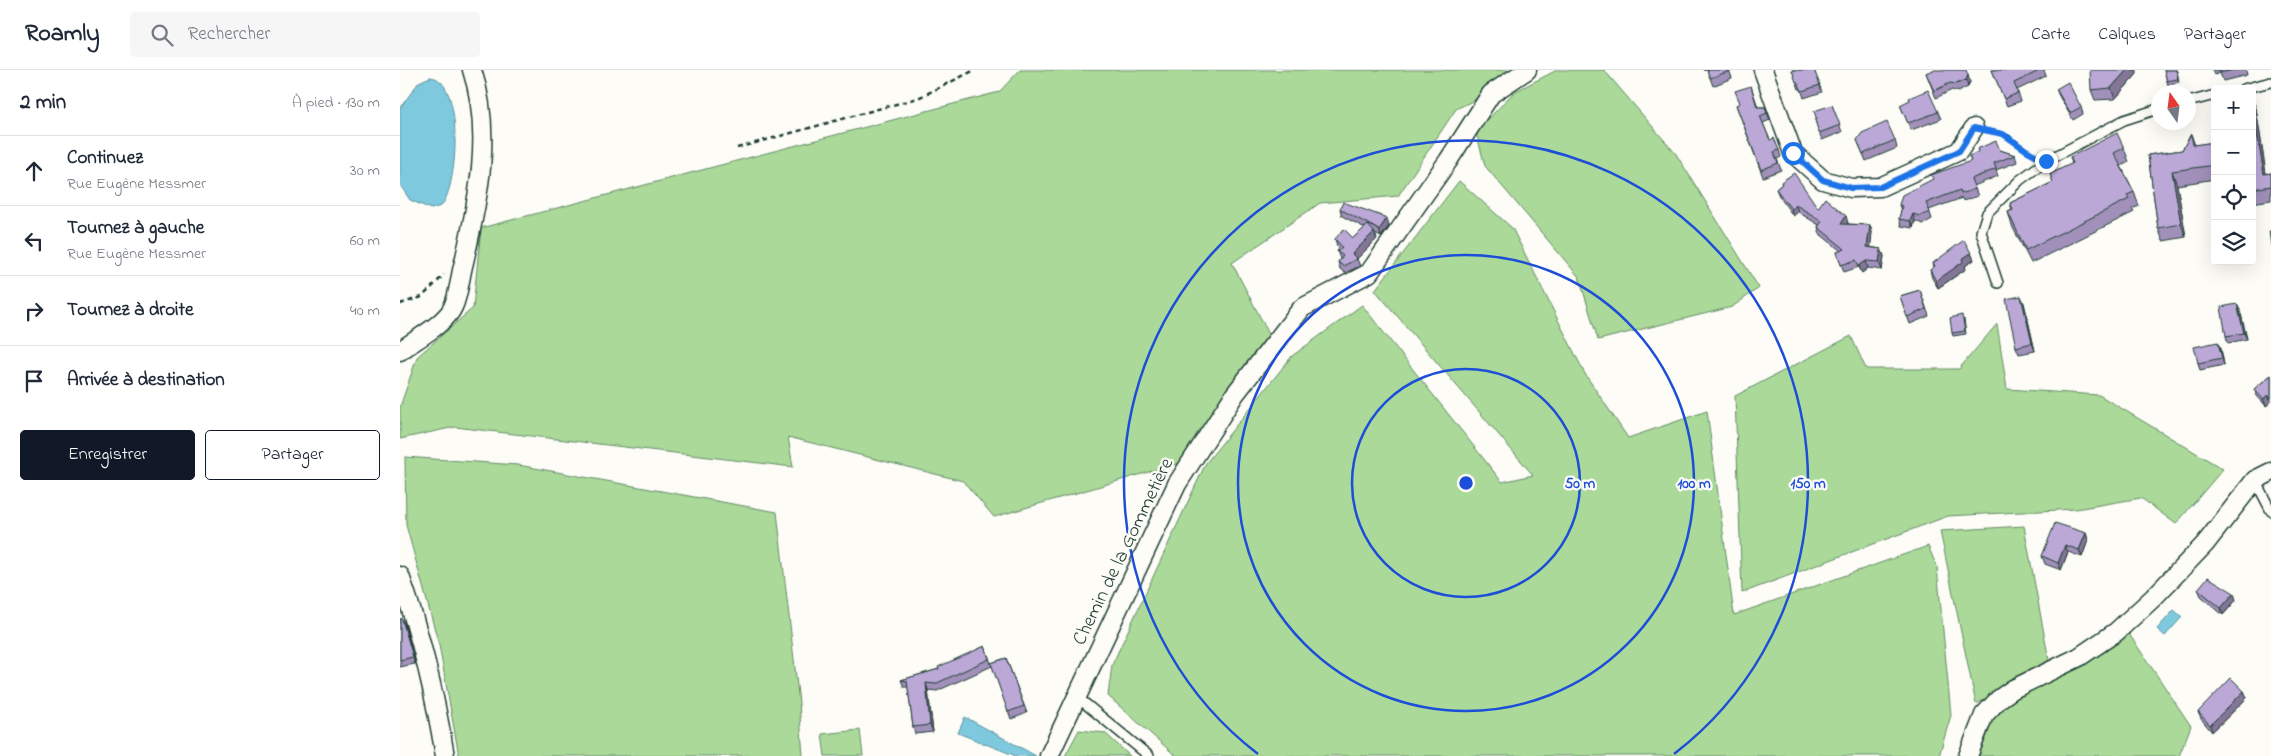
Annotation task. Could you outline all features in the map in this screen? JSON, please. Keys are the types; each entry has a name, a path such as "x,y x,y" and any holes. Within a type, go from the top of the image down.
{"street":[{"path":"400,351 436,325 453,308 476,211 484,134 480,93 472,70"},
{"name":"Chemin de la Gommetière","path":"1049,756 1177,484 1235,394 1302,308 1369,273 1448,161 1491,94 1527,70"},
{"path":"1762,70 1793,153 1823,180 1851,188 1880,187 1959,151 1974,128"},
{"path":"1968,756 1984,715 1999,699 2013,689 2079,658 2116,632 2153,598 2205,544 2255,480 2271,472"},
{"path":"400,576 411,607 436,698 445,756"}],"lane":[{"path":"2256,86 2271,82"},
{"path":"2196,100 2211,96"},
{"path":"1998,284 1981,232 1988,213 2020,180 2046,161 2124,120 2151,111"},
{"path":"2255,480 2271,511"},
{"path":"1077,697 1149,756"}],"path":[{"path":"737,148 918,98 975,70"},
{"path":"1974,128 2003,134 2046,161"},
{"path":"400,304 422,297 448,271"}],"green space":[{"path":"1020,70 1536,70 1456,109 1398,196 1320,203 1232,263 1270,336 1183,462 994,517 963,481 788,437 793,467 455,427 400,439 400,407 417,357 473,308 481,228 999,92"},
{"path":"1557,70 1604,70 1676,154 1759,288 1732,307 1598,340 1579,277 1485,166 1476,132 1514,92"},
{"path":"1459,181 1512,228 1585,374 1628,438 1707,411 1734,615 1928,546 1937,567 1951,715 1939,756 1176,756 1108,696 1112,665 1206,463 1292,356 1362,305 1502,482 1533,475 1375,290"},
{"path":"1997,324 2007,389 2099,395 2223,469 2176,524 2141,498 2076,509 1948,516 1742,593 1735,396 1851,336 1866,369 1959,369"},
{"path":"405,457 518,465 777,512 799,703 803,756 459,756 439,645 406,525"},
{"path":"2024,526 2050,666 1976,704 1940,531"},
{"path":"2127,631 2191,726 2179,756 1979,756 1998,707"},
{"path":"860,730 863,756 825,756 822,734"},
{"path":"1079,730 1105,733 1130,756 1065,756"}],"water":[{"path":"430,77 441,82 449,95 455,135 452,178 447,195 441,206 431,209 410,200 400,185 400,108 419,82"},
{"path":"2174,610 2182,617 2165,636 2157,629"},
{"path":"965,717 1036,756 1016,756 958,733"}],"building":[{"path":"1707,70 1729,70 1730,71 1710,78"},
{"path":"1792,70 1814,70 1820,85 1802,91 1798,82 1796,82"},
{"path":"1933,70 1966,70 1968,75 1966,80 1956,84 1950,83 1934,91 1926,73"},
{"path":"1992,70 2041,70 2014,83 2018,93 2004,99"},
{"path":"2090,70 2127,70 2111,88 2091,90"},
{"path":"2164,70 2176,70 2178,79 2167,81"},
{"path":"2219,70 2234,70 2220,73"},
{"path":"2068,82 2081,107 2070,113 2056,89"},
{"path":"1751,86 1757,107 1765,107 1767,113 1760,116 1770,140 1774,138 1779,150 1774,152 1778,163 1761,170 1736,105 1740,103 1735,91"},
{"path":"1928,90 1938,112 1908,123 1900,105 1910,100 1909,98"},
{"path":"1832,105 1840,125 1819,133 1814,111"},
{"path":"1887,122 1895,140 1863,154 1857,140 1862,133"},
{"path":"2256,127 2264,174 2271,173 2271,186 2256,188"},
{"path":"2117,133 2124,148 2114,153 2134,192 2127,195 2129,199 2026,250 2008,212 2013,210 2010,203 2053,182 2050,174 2073,163 2070,157"},
{"path":"2191,134 2193,145 2211,143 2211,166 2172,171 2181,224 2158,228 2148,155 2182,150"},
{"path":"1996,141 2000,150 2015,155 1994,163 1996,169 1971,179 1975,189 1961,194 1960,190 1926,203 1930,212 1920,216 1913,214 1910,221 1899,219 1902,206 1899,205 1902,195 1933,179 1931,175 1971,161 1969,156 1978,152 1977,149"},
{"path":"1794,173 1818,208 1825,198 1846,216 1841,224 1870,225 1867,247 1881,249 1879,262 1866,261 1859,266 1856,260 1841,265 1837,252 1845,249 1818,227 1822,221 1796,205 1791,209 1776,189 1782,184 1781,182"},
{"path":"1343,202 1387,218 1379,230 1340,209"},
{"path":"1368,225 1374,232 1352,254 1357,259 1343,266 1338,262 1343,256 1337,251 1342,247 1335,239 1344,229 1353,238"},
{"path":"1964,240 1971,253 1962,259 1963,262 1936,281 1930,270 1935,266 1933,263"},
{"path":"1920,290 1926,309 1907,317 1900,296"},
{"path":"2021,296 2032,343 2016,347 2006,299"},
{"path":"2237,304 2244,333 2226,336 2221,307"},
{"path":"1962,315 1965,331 1952,333 1950,318"},
{"path":"2218,342 2222,358 2198,363 2194,347"},
{"path":"2271,375 2271,398 2268,395 2263,399 2254,389"},
{"path":"2055,523 2086,533 2079,550 2065,545 2058,563 2042,556"},
{"path":"2208,577 2234,593 2221,608 2198,589"},
{"path":"400,619 402,619 413,657 400,660"},
{"path":"985,646 989,659 935,684 926,683 930,725 913,727 907,681 901,680 939,669 938,667"},
{"path":"1006,658 1024,706 1008,712 991,663"},
{"path":"2231,678 2244,691 2210,725 2198,712"}],"route":[{"path":"1793,153 1823,180 1851,188 1880,187 1959,151 1974,128 2008,136 2026,150 2046,161"}]}
